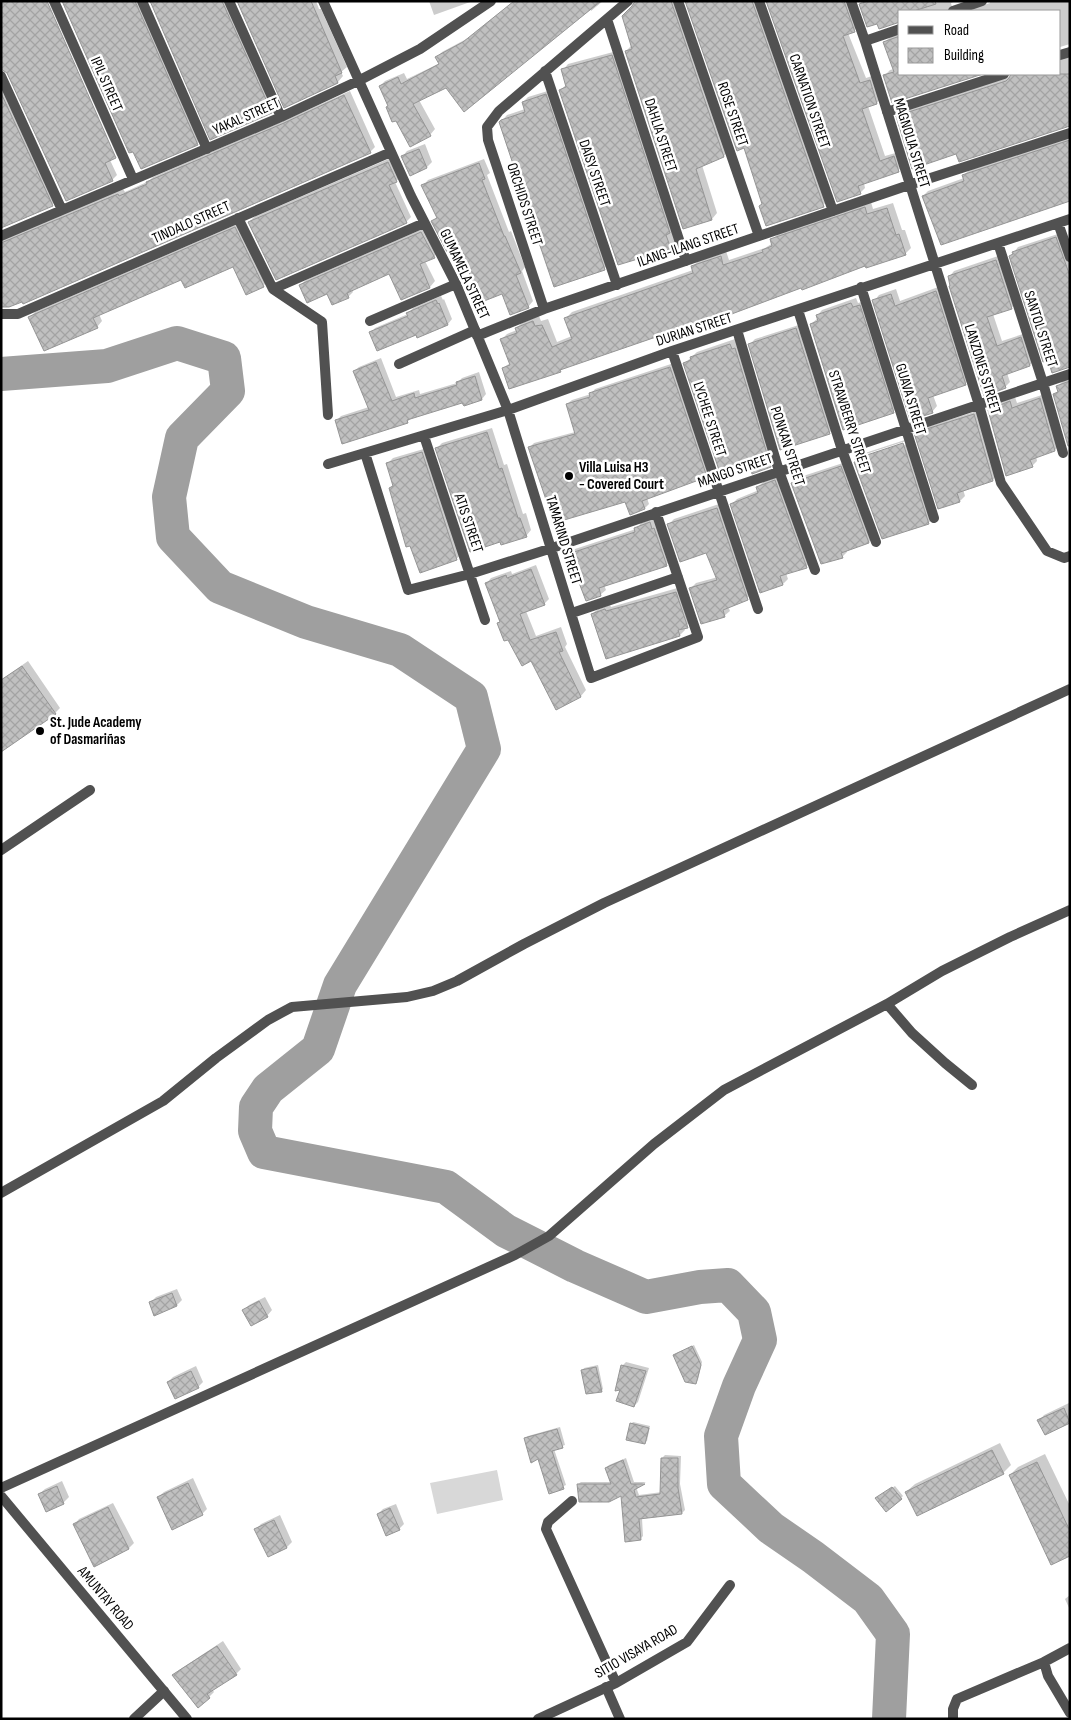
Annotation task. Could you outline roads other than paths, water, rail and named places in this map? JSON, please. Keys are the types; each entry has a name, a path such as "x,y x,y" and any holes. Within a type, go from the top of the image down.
{"street":[{"name":"IPIL STREET","path":"54,1 133,179"},
{"path":"142,1 207,149"},
{"path":"229,1 281,117"},
{"name":"GUMAMELA STREET","path":"323,1 424,223 456,284 508,410"},
{"name":"YAKAL STREET","path":"1,236 281,117 360,80 420,49 492,1"},
{"path":"545,71 628,1"},
{"name":"ROSE STREET","path":"678,1 759,236"},
{"name":"CARNATION STREET","path":"760,1 833,211"},
{"name":"MAGNOLIA STREET","path":"851,1 934,265"},
{"path":"956,10 982,1"},
{"name":"DAHLIA STREET","path":"607,19 686,260"},
{"path":"865,41 898,30"},
{"name":"ORCHIDS STREET","path":"544,309 488,140 487,127 499,111 545,71"},
{"name":"DAISY STREET","path":"545,71 617,285"},
{"path":"887,112 1001,75"},
{"path":"1,76 62,210"},
{"name":"ILANG-ILANG STREET","path":"399,364 476,333 686,260 1070,133"},
{"name":"TINDALO STREET","path":"1,314 18,314 391,152"},
{"path":"238,218 273,289 322,322 328,415"},
{"name":"DURIAN STREET","path":"328,464 508,410 672,351 1070,218"},
{"path":"1058,222 1070,257"},
{"path":"273,289 424,223"},
{"name":"SANTOL STREET","path":"998,243 1043,383 1063,453"},
{"name":"LANZONES STREET","path":"934,265 979,405 1001,483 1047,551 1064,558 1070,556"},
{"path":"370,321 456,284"},
{"name":"GUAVA STREET","path":"861,288 934,518"},
{"name":"STRAWBERRY STREET","path":"798,310 842,450 876,542"},
{"name":"PONKAN STREET","path":"737,330 779,471 815,570"},
{"name":"LYCHEE STREET","path":"672,351 758,609"},
{"name":"MANGO STREET","path":"365,453 408,590 470,574 552,548 1070,374"},
{"name":"TAMARIND STREET","path":"508,410 591,678 698,636 678,577"},
{"name":"ATIS STREET","path":"424,436 485,620"},
{"path":"572,613 678,577 656,512"},
{"path":"1,1193 163,1101 216,1058 268,1020 292,1007 370,1001 433,991 457,981 604,903 1070,689"},
{"path":"1,850 90,790"},
{"path":"1,1488 515,1255 549,1236 654,1144 724,1090 888,1004 942,971 1070,910"},
{"path":"888,1004 912,1033 972,1085"},
{"name":"AMUNTAY ROAD","path":"1,1496 187,1719"},
{"path":"572,1501 548,1522 546,1528 611,1685 620,1719"},
{"name":"SITIO VISAYA ROAD","path":"538,1719 611,1685 686,1642 730,1585"},
{"path":"953,1719 953,1709 957,1698 1044,1662 1070,1648"},
{"path":"1044,1662 1048,1676 1070,1714"},
{"path":"134,1719 164,1691"}],"waterway":[{"path":"1,374 107,366 177,343 224,358 228,391 182,438 169,497 173,537 220,587 306,622 400,650 471,697 484,749 340,985 318,1049 268,1089 256,1107 255,1131 264,1152 446,1187 506,1231 575,1266 646,1297 700,1287 728,1285 754,1312 760,1340 739,1386 721,1436 724,1484 771,1528 868,1599 893,1634 889,1719"}],"place":[{"name":"Villa Luisa H3 - Covered Court","path":"569,476"},
{"name":"St. Jude Academy of Dasmariñas","path":"40,731"}]}
